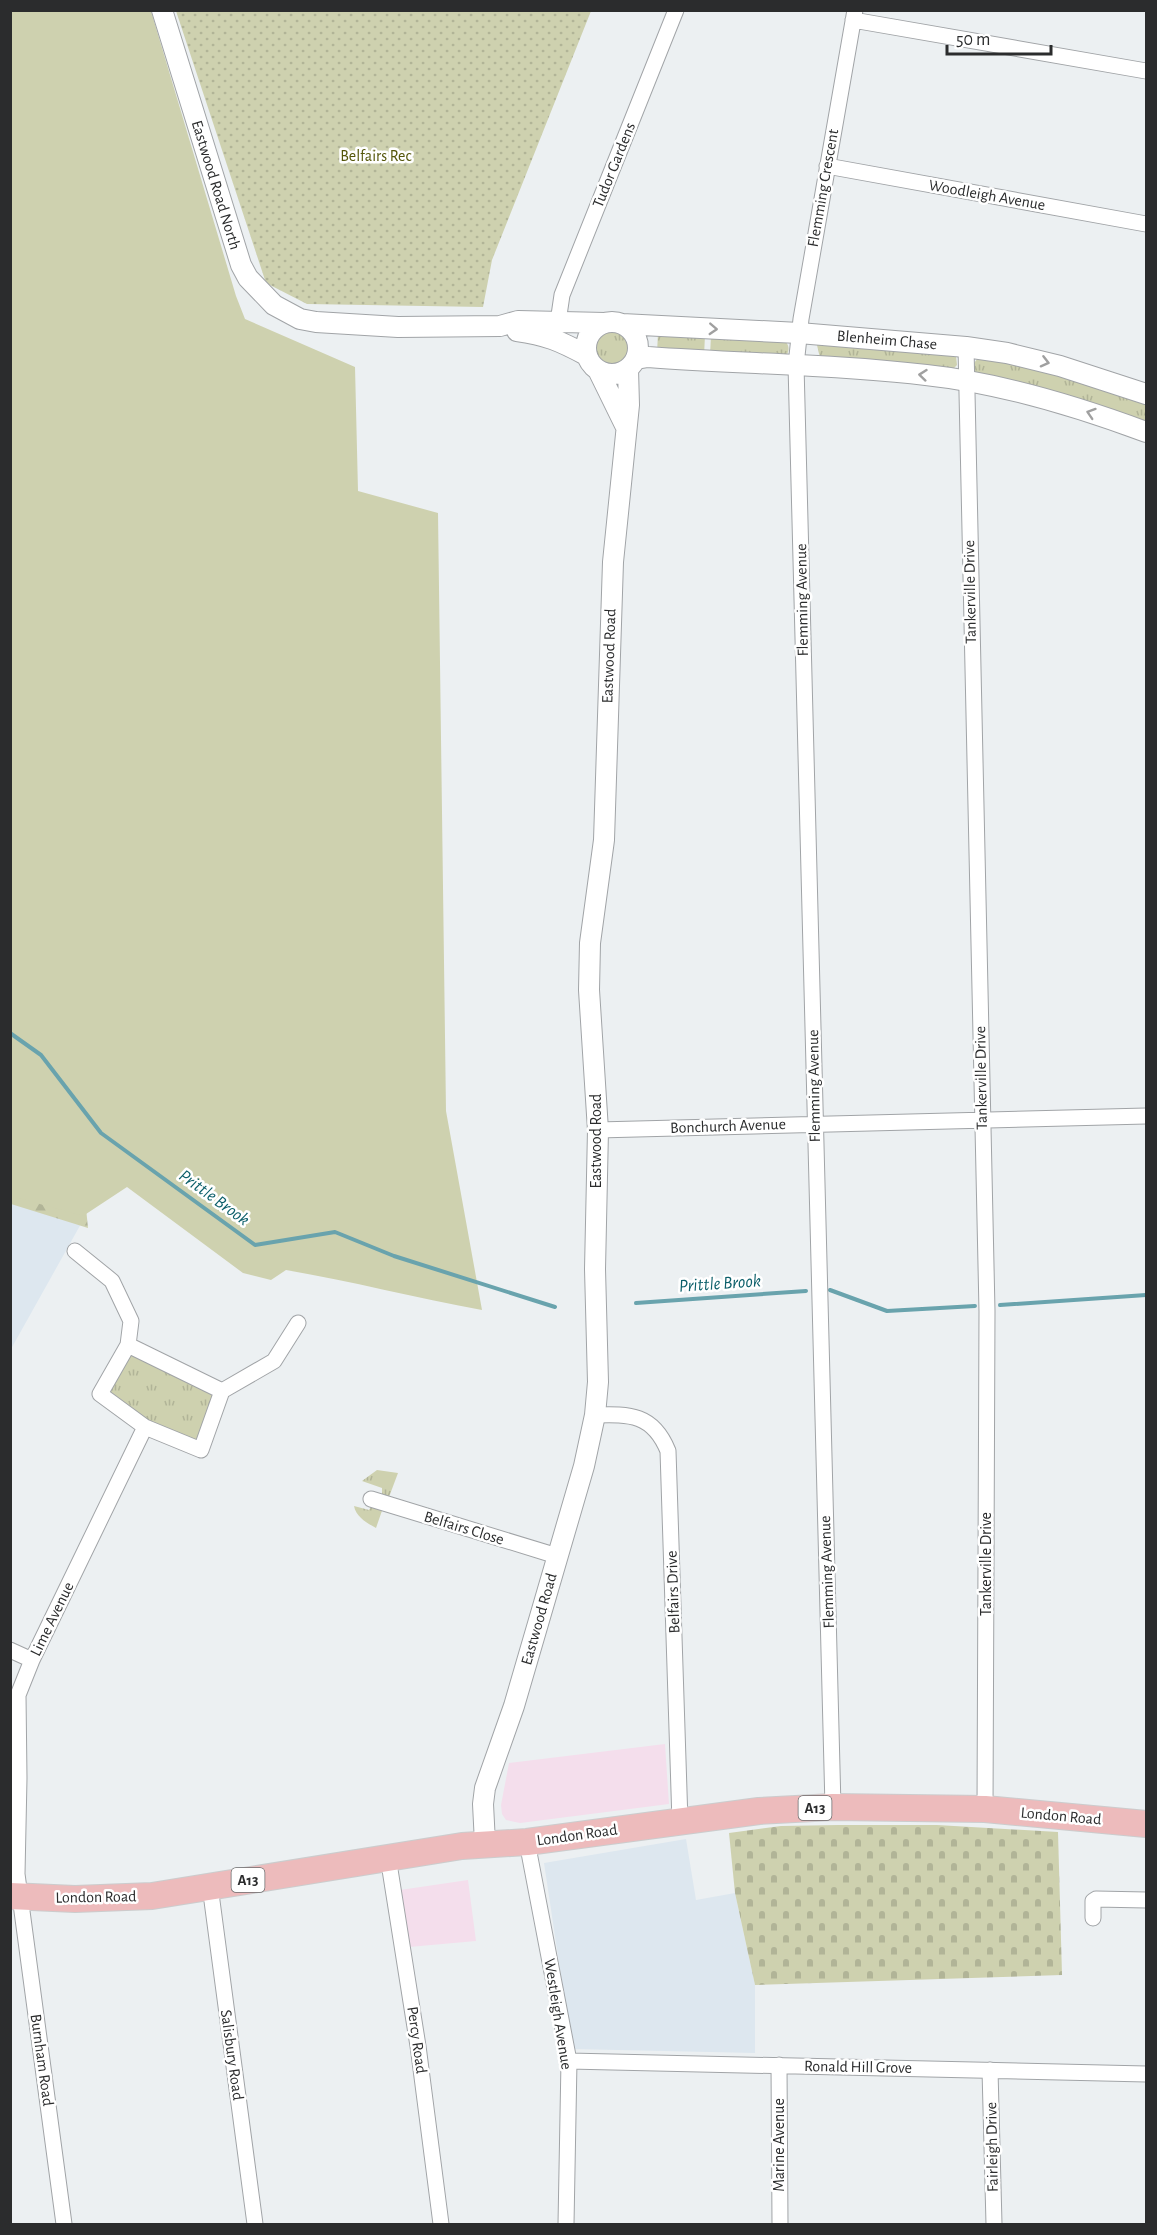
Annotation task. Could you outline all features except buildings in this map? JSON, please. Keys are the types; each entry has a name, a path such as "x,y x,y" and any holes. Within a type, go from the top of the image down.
{"main road":[{"name":"London Road","path":"15,1896 75,1899 153,1896 485,1843 527,1842 759,1811 833,1807 986,1809 1146,1824"}],"street":[{"name":"Eastwood Road North","path":"162,10 241,265 248,278 274,305 300,319 316,322 398,327 500,326"},
{"name":"Tudor Gardens","path":"558,322 562,295 676,10"},
{"path":"854,15 1146,71"},
{"name":"Flemming Crescent","path":"796,365 799,333 854,15"},
{"name":"Woodleigh Avenue","path":"827,166 1146,224"},
{"path":"500,326 518,321 613,323 629,329 637,340 639,349 632,364 620,374 610,375 599,372"},
{"path":"586,355 586,343 591,333 613,323"},
{"name":"Blenheim Chase","path":"613,323 799,333 966,346 1060,366 1146,394"},
{"path":"500,326 541,334 586,355 599,372 625,425"},
{"name":"Tankerville Drive","path":"966,346 987,1311 986,1809"},
{"name":"Blenheim Chase","path":"632,364 648,357 927,375 1038,397 1146,432"},
{"name":"Eastwood Road","path":"485,1843 483,1804 485,1788 514,1706 584,1466 595,1415 598,1382 595,1269 598,1130 589,990 590,943 604,840 613,562 632,364"},
{"name":"Flemming Avenue","path":"796,365 833,1807"},
{"name":"Bonchurch Avenue","path":"598,1130 1146,1116"},
{"path":"75,1251 111,1281 131,1321 128,1345 100,1394 145,1427 201,1450 222,1391 274,1361 298,1323"},
{"path":"128,1345 222,1391"},
{"name":"Belfairs Drive","path":"595,1415 625,1415 647,1422 663,1440 668,1451 680,1822"},
{"name":"Lime Avenue","path":"15,1896 19,1778 16,1683 32,1660 145,1427"},
{"name":"Belfairs Close","path":"370,1499 557,1556"},
{"path":"10,1650 32,1660"},
{"name":"Westleigh Avenue","path":"527,1842 569,2061 566,2224"},
{"name":"Percy Road","path":"388,1857 418,2046 441,2224"},
{"name":"Salisbury Road","path":"210,1886 255,2224"},
{"name":"Burnham Road","path":"15,1896 64,2224"},
{"path":"1093,1917 1093,1900 1096,1899 1146,1900"},
{"name":"Ronald Hill Grove","path":"569,2061 1146,2074"},
{"name":"Marine Avenue","path":"779,2065 780,2224"},
{"name":"Fairleigh Drive","path":"990,2070 994,2224"}],"shaded area":[{"path":"11,1201 82,1222 11,1349"},
{"path":"665,1744 669,1804 520,1823 506,1820 502,1814 501,1805 509,1763"},
{"path":"686,1839 696,1900 735,1893 755,1985 755,2053 572,2049 544,1863"},
{"path":"468,1880 476,1941 409,1947 400,1890"}],"green space":[{"path":"10,11 151,11 236,296 245,319 355,367 358,491 438,513 446,1111 482,1310 286,1270 271,1280 243,1273 127,1187 83,1216 11,1196"},
{"name":"Belfairs Rec","path":"176,11 591,11 492,260 483,307 307,304 266,283"},
{"path":"613,330 626,336 632,349 626,362 613,368 600,362 594,349 600,336"},
{"path":"658,332 705,335 704,356 657,354"},
{"path":"711,335 786,342 788,352 785,358 710,356"},
{"path":"816,341 956,356 957,365 950,372 821,362"},
{"path":"978,358 1021,363 1146,401 1146,423 977,376 973,370"},
{"path":"10,1176 85,1198 88,1228 11,1204"},
{"path":"130,1351 218,1393 198,1444 147,1423 106,1394"},
{"path":"377,1470 398,1473 389,1497 382,1495 382,1488 362,1481"},
{"path":"373,1503 384,1505 376,1528 359,1516 354,1506 369,1510"},
{"path":"937,1825 1058,1832 1062,1975 755,1985 735,1893 729,1833 781,1826"}],"waterway":[{"name":"Prittle Brook","path":"10,1033 41,1055 101,1133 255,1245 335,1232 394,1256 555,1307"},
{"name":"Prittle Brook","path":"830,1290 887,1311 975,1306"},
{"name":"Prittle Brook","path":"636,1303 806,1291"},
{"name":"Prittle Brook","path":"1000,1305 1146,1295"}]}
